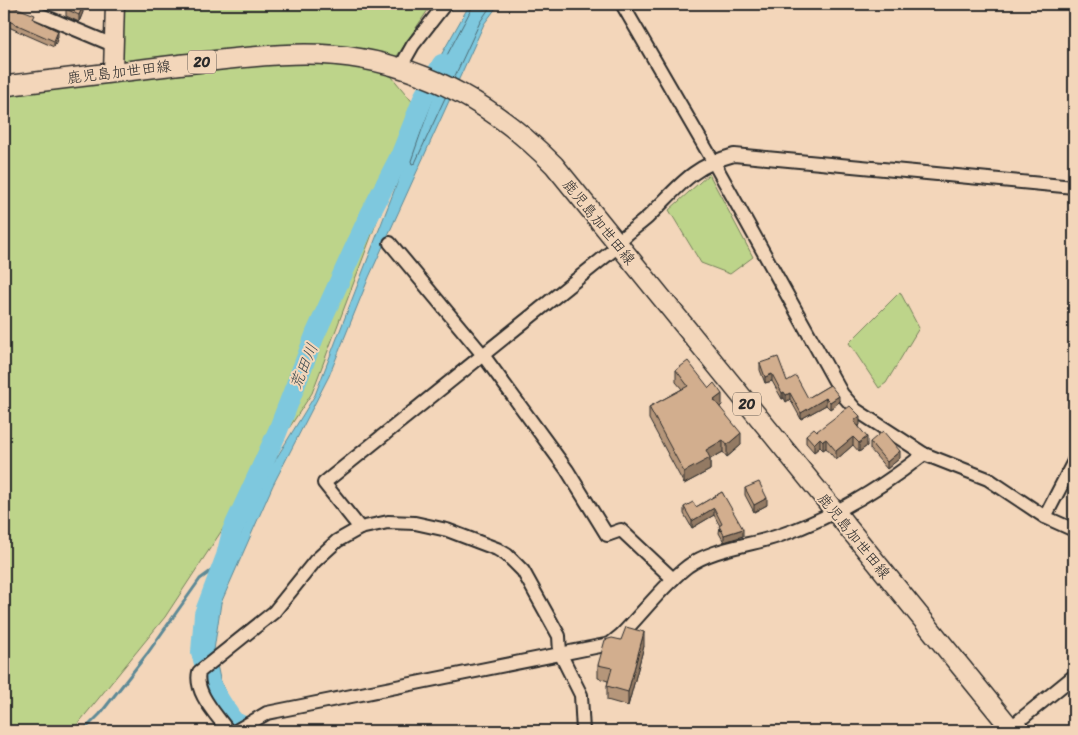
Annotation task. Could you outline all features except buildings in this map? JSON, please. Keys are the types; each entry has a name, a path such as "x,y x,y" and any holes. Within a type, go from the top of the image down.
{"main road":[{"name":"鹿児島加世田線","path":"4,86 257,56 306,54 351,57 407,70 464,94 508,122 554,165 1012,730"}],"street":[{"path":"15,4 113,45"},
{"path":"113,72 116,4"},
{"path":"407,70 413,45 445,4"},
{"path":"622,4 713,161 842,394 856,410 924,454 988,479 1045,516 1074,530"},
{"path":"360,528 324,483 612,251 617,243 648,217 692,174 713,161 734,155 1074,187"},
{"path":"390,243 483,355 568,470 607,535 621,530 673,579"},
{"path":"236,731 267,713 610,644 689,565 721,551 778,536 834,512 870,494 924,454"},
{"path":"1045,516 1074,460"},
{"path":"228,731 204,697 197,680 200,672 274,612 325,551 337,541 360,528 388,522 423,524 474,539 507,555 523,571 541,600 559,636 560,653 581,695 583,731"},
{"path":"1012,730 1074,676"}],"green space":[{"path":"125,4 432,4 387,71 419,110 312,393 165,617 72,731 4,731 4,86 113,72"},
{"path":"709,174 753,257 730,274 701,263 669,210"},
{"path":"900,292 919,328 886,383 879,388 849,343"}],"water":[{"path":"470,4 499,4 484,24 369,277 329,376 273,485 221,603 214,650 220,679 231,704 242,716 258,726 299,731 244,731 232,724 219,707 209,688 204,650 215,597 263,480 315,395 420,124 440,57"}],"waterway":[{"name":"荒田川","path":"254,731 233,721 210,685 201,652 204,614 226,556 232,531 277,433 315,335 368,218 401,154 424,96 442,64"},
{"path":"83,731 100,714 147,654 200,579 222,563"}]}
